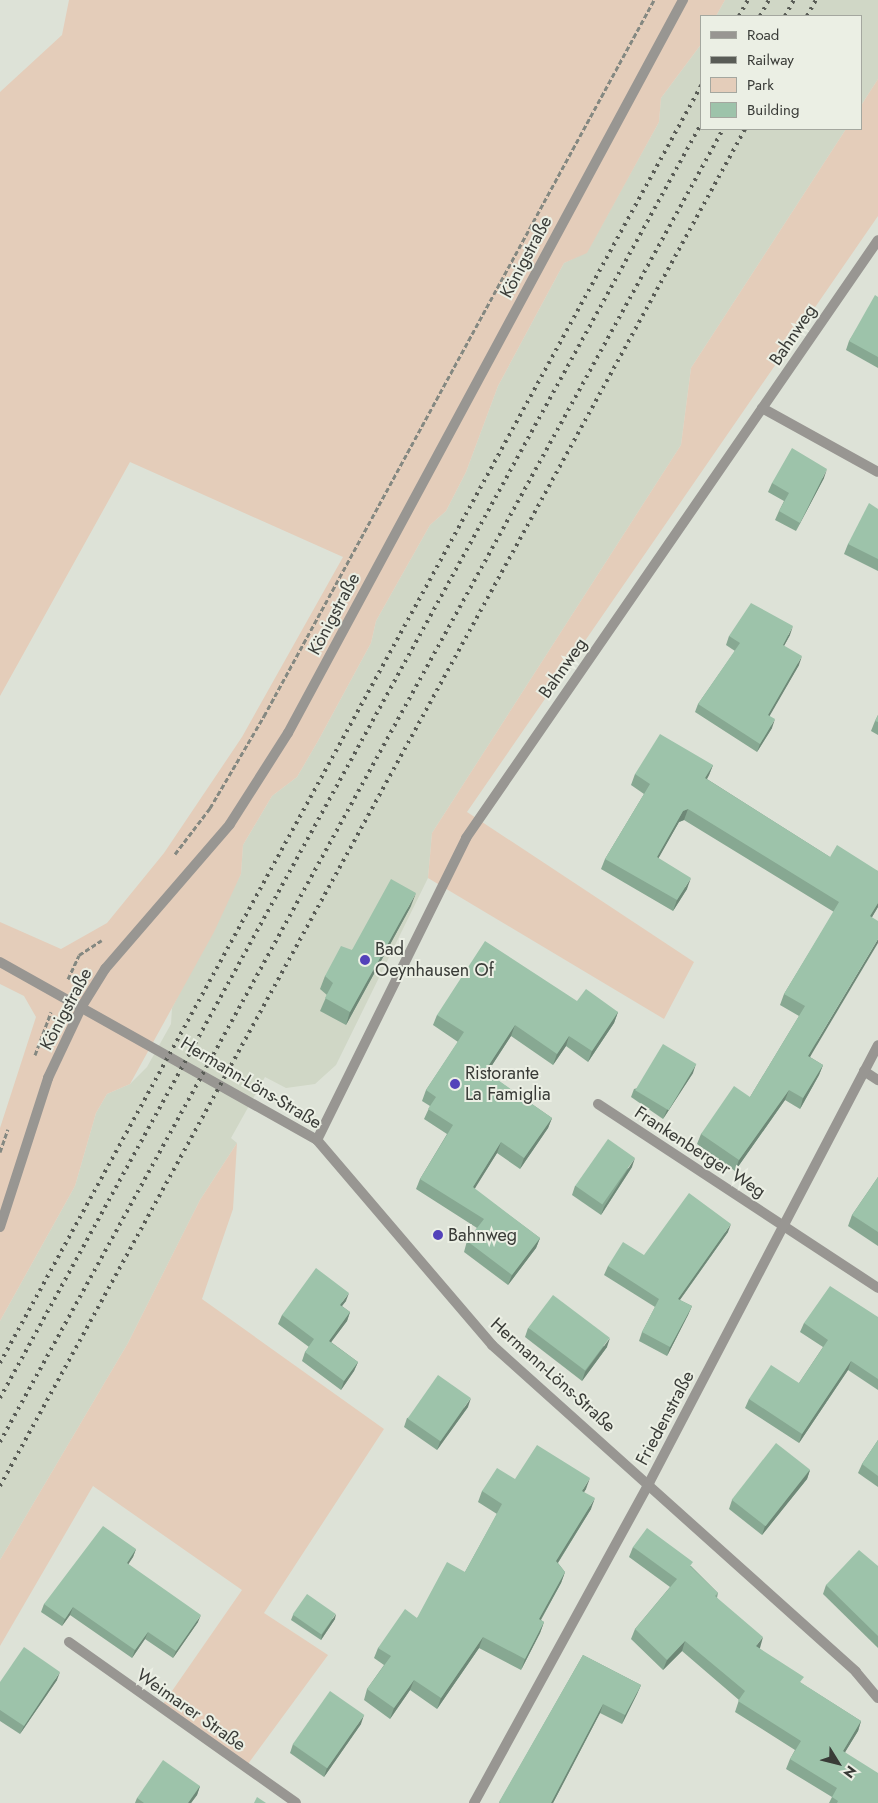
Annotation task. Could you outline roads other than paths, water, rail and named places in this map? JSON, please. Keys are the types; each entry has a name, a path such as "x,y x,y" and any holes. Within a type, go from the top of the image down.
{"street":[{"name":"Königstraße","path":"0,1227 48,1078 82,1006 105,969 230,824 288,733 683,0"},
{"name":"Bahnweg","path":"318,1140 466,838 878,240"},
{"path":"762,408 878,472"},
{"name":"Hermann-Löns-Straße","path":"0,962 82,1006 318,1140 492,1346 649,1483 856,1672 878,1698"},
{"name":"Friedenstraße","path":"474,1803 649,1483 878,1045"},
{"path":"864,1071 878,1080"},
{"name":"Frankenberger Weg","path":"598,1104 878,1288"},
{"name":"Weimarer Straße","path":"69,1642 296,1803"}],"railway":[{"path":"740,15 748,0"},
{"path":"761,15 769,0"},
{"path":"786,15 794,0"},
{"path":"808,15 816,0"},
{"path":"0,1363 700,88"},
{"path":"0,1398 700,126"},
{"path":"0,1442 722,130"},
{"path":"0,1486 744,130"}],"place":[{"name":"Bad Oeynhausen Of","path":"365,960"},
{"name":"Ristorante La Famiglia","path":"455,1084"},
{"name":"Bahnweg","path":"438,1235"}]}
